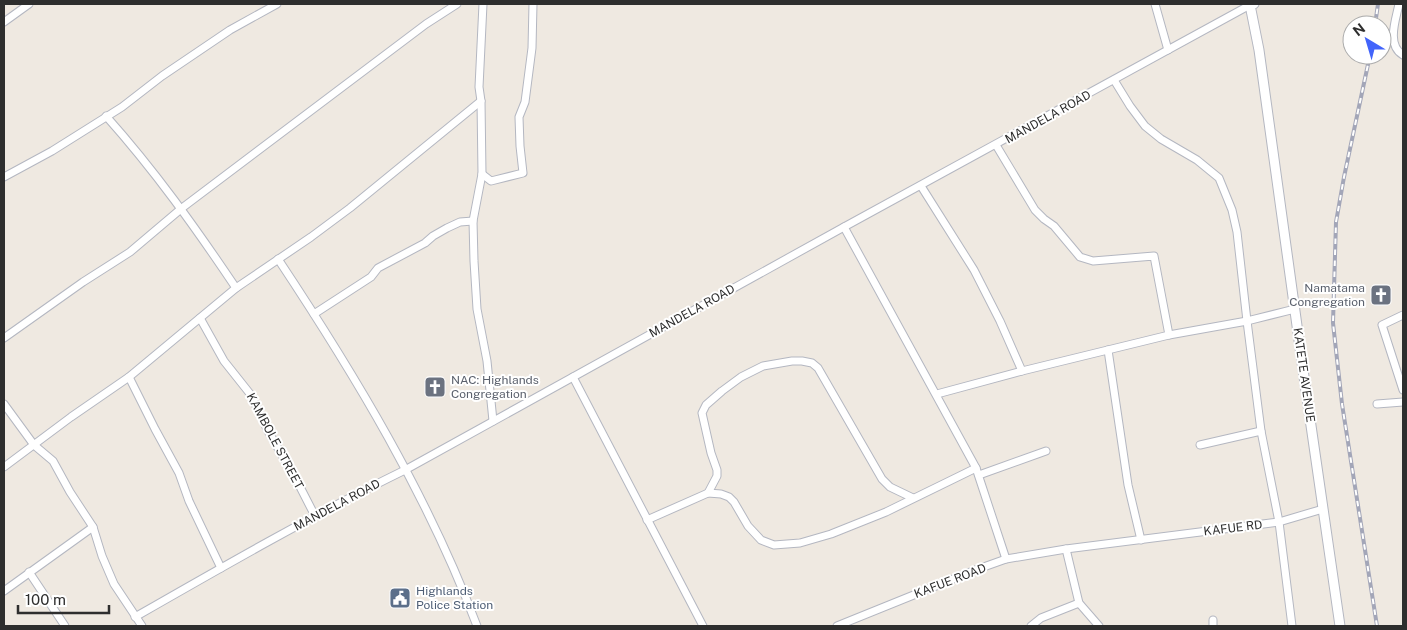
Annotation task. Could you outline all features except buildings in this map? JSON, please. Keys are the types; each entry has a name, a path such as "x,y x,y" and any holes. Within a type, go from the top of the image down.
{"street":[{"path":"4,22 29,4"},
{"path":"4,177 52,151 122,107 162,76 230,30 277,4"},
{"path":"4,338 83,282 130,252 182,208 426,24 456,4"},
{"path":"483,4 479,80 482,174 473,221 478,310 487,361 493,421"},
{"path":"482,174 491,181 523,172 520,146 520,117 525,102 532,48 533,4"},
{"path":"1155,4 1168,50"},
{"path":"1399,4 1394,27 1394,43 1403,56"},
{"name":"MANDELA ROAD","path":"135,617 315,516 405,470 844,227 1252,5"},
{"name":"KATETE AVENUE","path":"1252,5 1340,626"},
{"path":"1114,80 1145,126 1161,139 1197,160 1219,178 1232,210 1237,232 1261,431 1279,522 1292,626"},
{"path":"4,467 130,377 236,288 350,208 480,101"},
{"path":"106,116 146,162 182,208 236,288"},
{"path":"996,145 1035,210 1060,232 1080,257 1093,261 1154,256 1169,335"},
{"path":"921,186 974,270 1022,371"},
{"path":"314,314 371,277 378,268 460,222 473,221"},
{"path":"844,227 978,472 1006,559"},
{"path":"278,259 351,374 405,470 450,559 477,626"},
{"path":"937,394 1169,335 1247,322 1295,309"},
{"path":"1403,315 1382,325 1403,390"},
{"name":"KAMBOLE STREET","path":"200,318 224,361 251,395 268,431 315,516"},
{"path":"1108,350 1128,485 1141,540"},
{"path":"708,493 717,476 717,470 702,413 706,405 741,377 763,366 802,361 812,363 825,377 882,479 890,487 913,498"},
{"path":"130,377 179,473 189,501 221,568"},
{"path":"573,377 703,626"},
{"path":"1377,404 1403,402"},
{"path":"4,404 34,444 53,461 70,492 93,527 102,556 114,584 142,626"},
{"path":"1200,445 1261,431"},
{"path":"647,520 708,493 721,494 729,497 734,502 748,526 761,540 774,545 800,543 831,534 978,472 1046,451"},
{"name":"KAFUE RD","path":"1066,549 1279,522 1323,509"},
{"path":"4,591 93,527"},
{"path":"1066,549 1079,603 1099,626"},
{"name":"KAFUE ROAD","path":"837,626 853,623 978,569 1006,559 1066,549"},
{"path":"29,572 65,626"},
{"path":"1031,626 1041,618 1079,603"}],"railway":[{"path":"1376,15 1378,4"},
{"path":"1368,65 1336,222 1333,323 1342,404 1377,626"}],"place":[{"name":"Namatama Congregation","path":"1381,295"},
{"name":"NAC: Highlands Congregation","path":"435,387"},
{"name":"Highlands Police Station","path":"400,598"}]}
